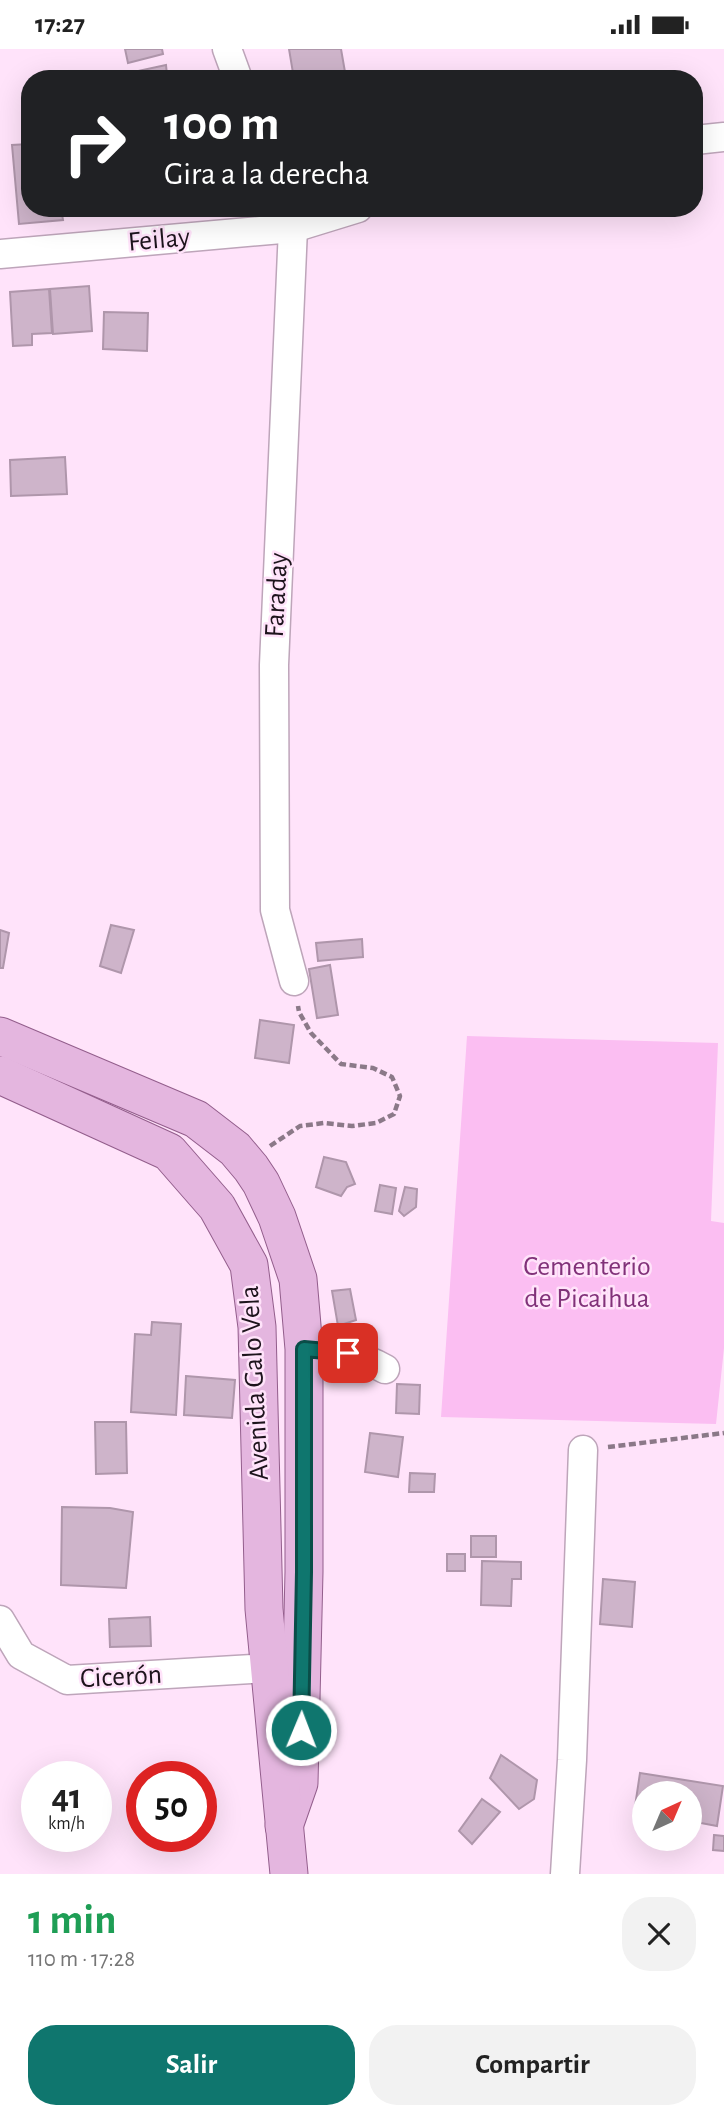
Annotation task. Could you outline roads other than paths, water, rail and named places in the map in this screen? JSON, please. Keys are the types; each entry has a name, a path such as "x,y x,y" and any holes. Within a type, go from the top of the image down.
{"main road":[{"name":"Avenida Galo Vela","path":"0,1036 196,1119 235,1149 251,1168 270,1200 298,1279 304,1349 304,1572 299,1783 284,1826"},
{"name":"Avenida Galo Vela","path":"0,1075 169,1152 216,1206 248,1265 257,1327 268,1668 284,1826 292,1871"}],"street":[{"path":"228,49 235,70"},
{"path":"703,139 724,137"},
{"name":"Feilay","path":"0,254 290,218"},
{"name":"Faraday","path":"290,218 274,665 275,910 294,981"},
{"path":"304,1349 348,1353 366,1358 385,1369"},
{"path":"565,1874 572,1760 583,1450"},
{"name":"Cicerón","path":"0,1620 21,1655 67,1680 268,1668"}],"park label":[{"name":"Cementerio de Picaihua","path":"587,1283"}]}
